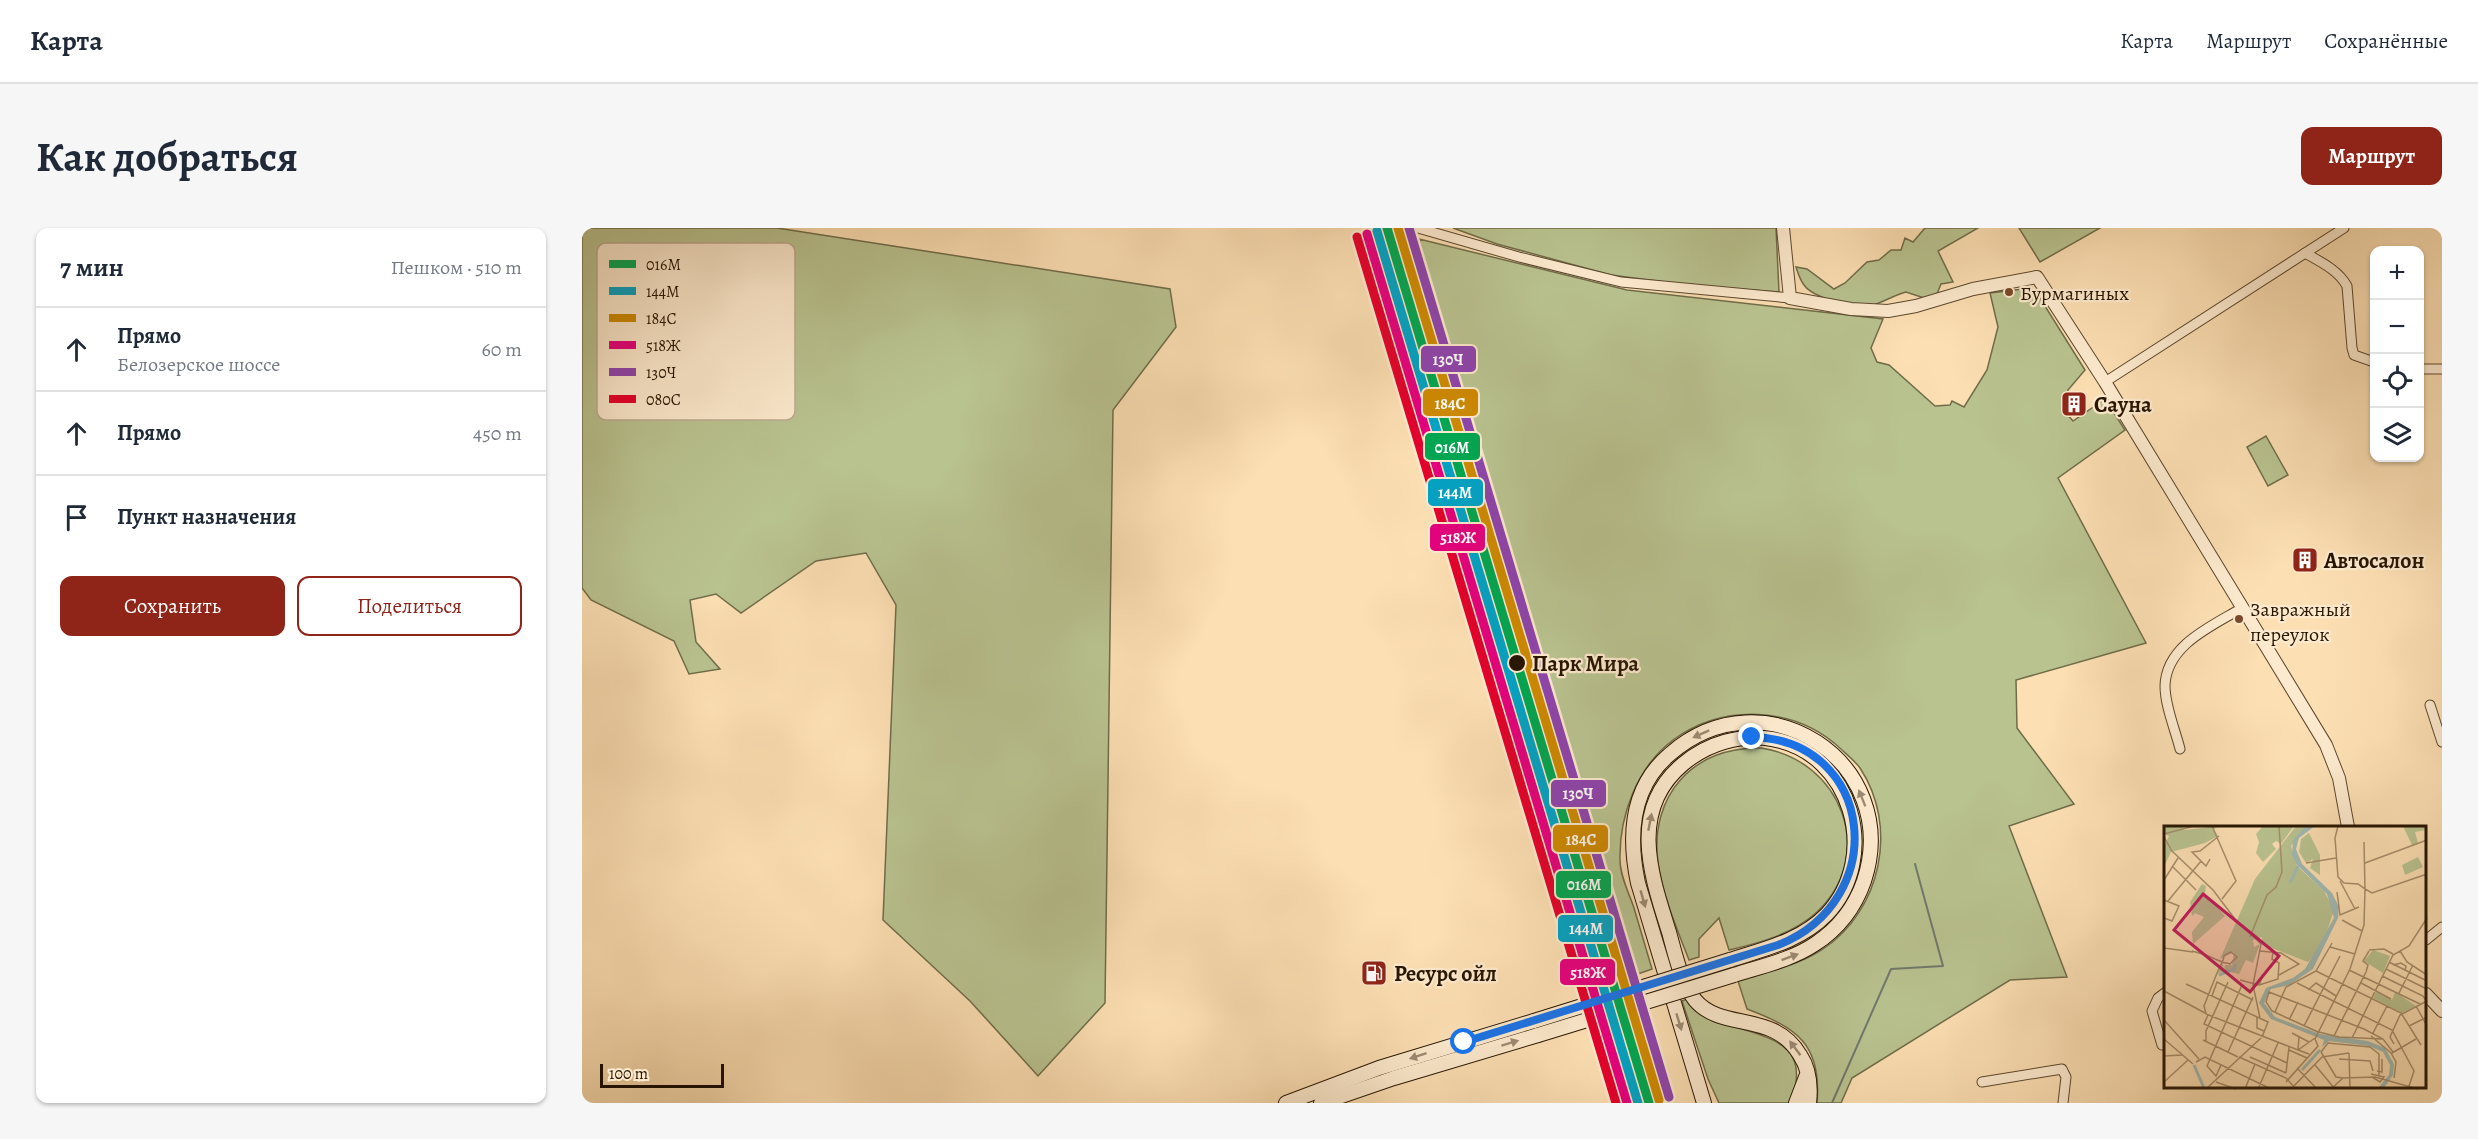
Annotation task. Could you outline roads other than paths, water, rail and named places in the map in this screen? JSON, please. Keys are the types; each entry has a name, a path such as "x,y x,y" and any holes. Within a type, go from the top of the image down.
{"main road":[{"path":"1321,1103 1394,1078 1538,1035 1734,975 1798,954 1816,944 1835,928 1857,899 1868,868 1871,835 1867,810 1859,790 1841,763 1827,748 1808,736 1786,727 1762,722 1730,724 1708,730 1683,743 1667,756 1649,779 1638,802 1633,822 1633,853 1638,883 1697,1081 1704,1103"},
{"path":"1286,1103 1379,1068 1534,1021 1730,960 1788,941 1819,921 1838,899 1854,859 1854,824 1846,798 1836,781 1821,764 1805,752 1773,739 1745,738 1721,742 1700,751 1678,768 1664,787 1652,814 1648,834 1649,856 1657,893 1677,960 1695,999 1717,1014 1782,1034 1799,1053 1808,1072 1809,1103"},
{"path":"1379,1068 1394,1078"},
{"path":"1796,1103 1808,1072"},
{"path":"1697,1081 1713,1103"}],"street":[{"path":"1418,228 1519,257 1621,282 1790,298 1851,309 1888,311 1916,306 1973,289 2037,276 2105,382 2326,745 2339,778 2348,826"},
{"path":"1783,228 1790,298"},
{"path":"2105,382 2344,228"},
{"path":"2305,253 2343,279 2347,286 2354,355 2370,361"},
{"path":"2424,369 2442,369"},
{"path":"2180,749 2165,685 2172,660 2191,640 2242,608"},
{"path":"2430,705 2442,742"},
{"path":"2427,939 2442,927"},
{"path":"2162,1045 2152,1011 2158,998 2164,994"},
{"path":"2427,995 2442,1011"},
{"path":"1982,1082 2062,1069 2067,1077 2063,1103"}],"waterway":[{"path":"1832,1103 1891,969 1943,966 1915,864"}],"railway":[{"path":"1569,820 1583,866 1591,908"}],"place":[{"name":"Бурмагиных","path":"2009,292"},
{"name":"Сауна","path":"2074,404"},
{"name":"Автосалон","path":"2305,560"},
{"name":"Завражный переулок","path":"2239,619"},
{"name":"Парк Мира","path":"1517,663"},
{"name":"Ресурс ойл","path":"1374,973"}]}
